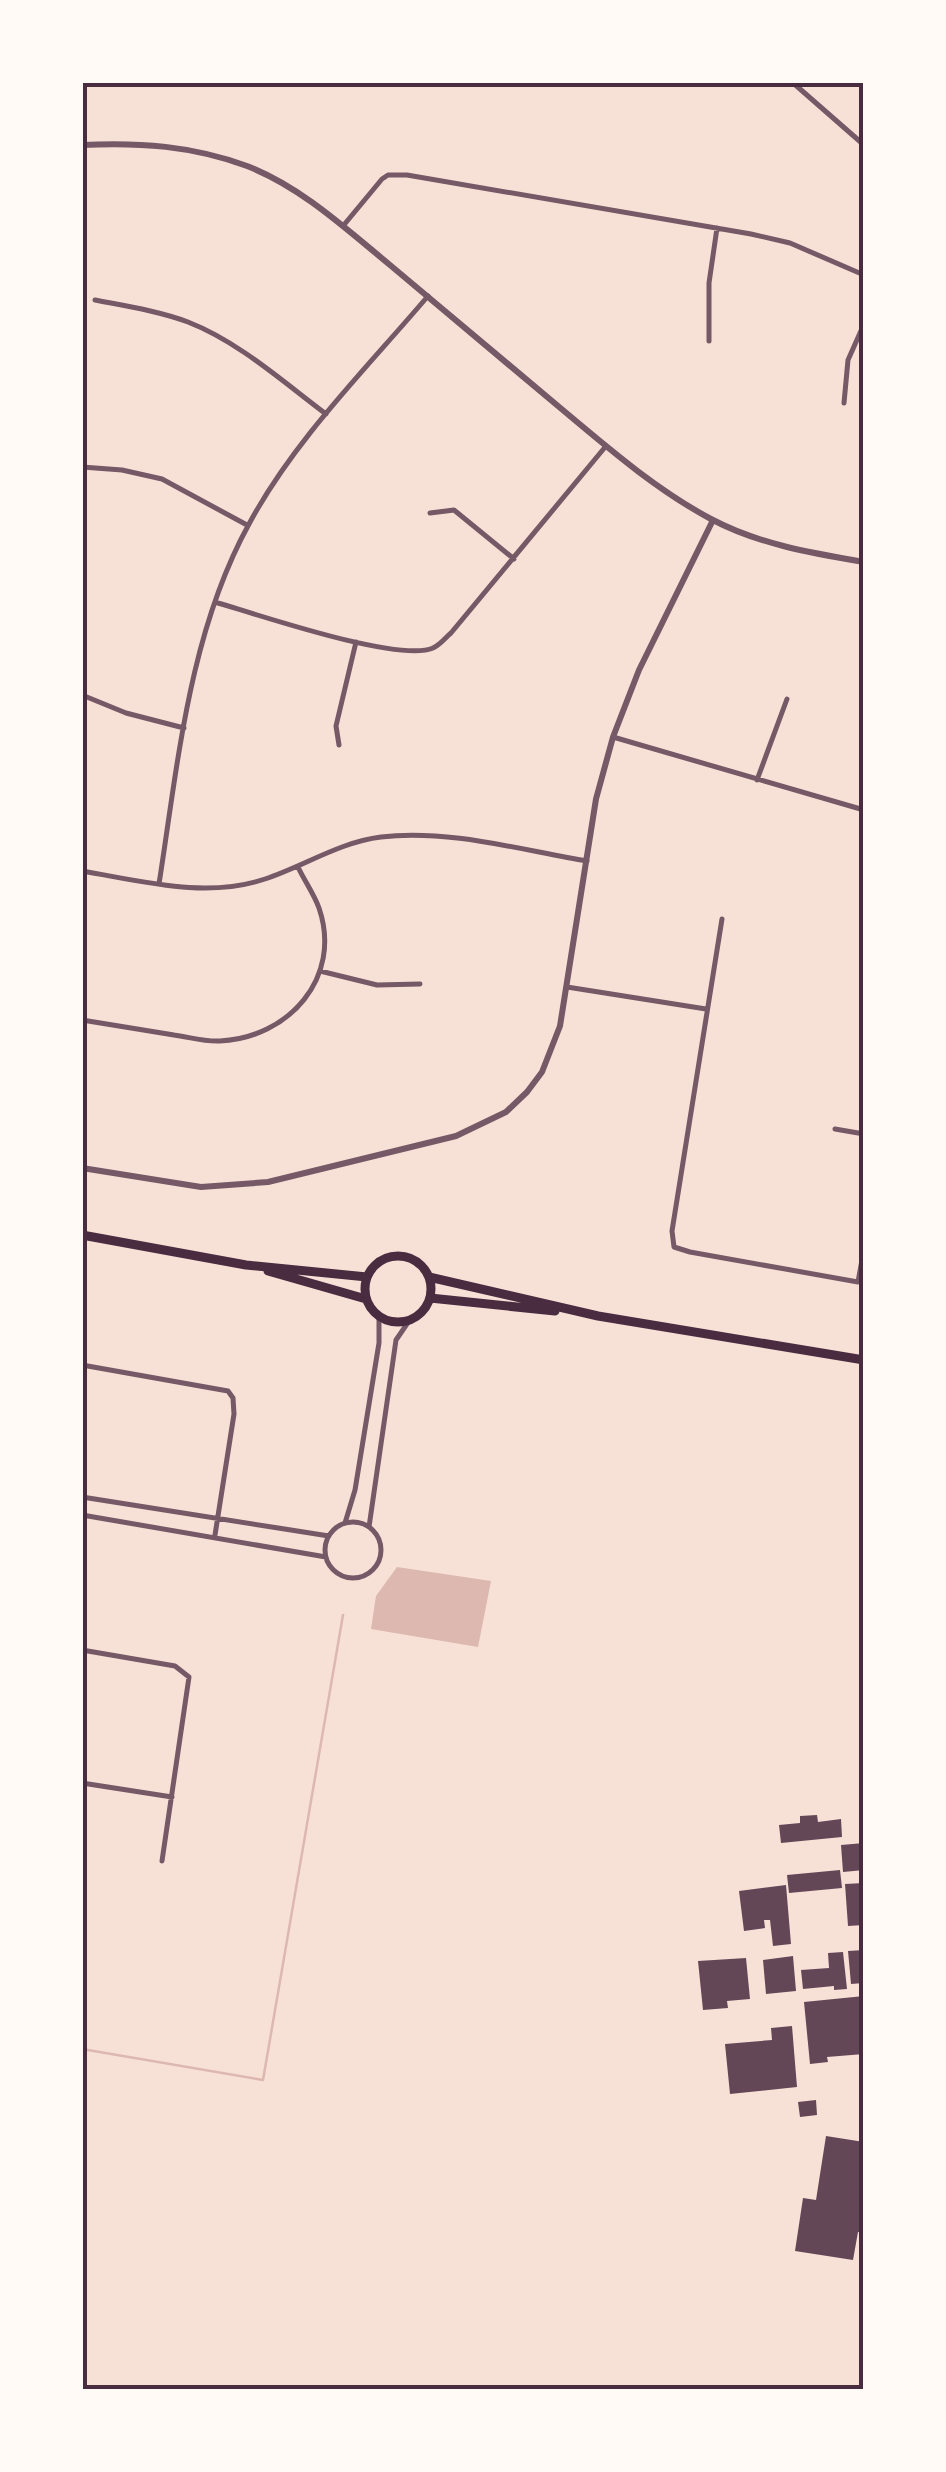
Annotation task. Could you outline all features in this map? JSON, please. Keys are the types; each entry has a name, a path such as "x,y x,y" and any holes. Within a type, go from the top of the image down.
{"highway":[{"path":"82,1236 246,1265 367,1277"},
{"path":"246,1265 366,1299 389,1322 409,1320 426,1308 430,1298 428,1277 414,1260 381,1260 367,1277 366,1299"},
{"path":"428,1277 598,1316"},
{"path":"430,1298 598,1316 864,1360"}],"street":[{"path":"792,82 864,144"},
{"path":"82,145 157,145 219,156 281,182 343,226 606,446 676,499 713,520 786,547 864,562"},
{"path":"343,226 372,188 395,174 717,228 790,244 864,275"},
{"path":"709,341 709,283 717,228"},
{"path":"159,884 199,653 214,602 248,525 271,486 428,296"},
{"path":"95,300 189,322 233,345 328,415"},
{"path":"844,403 848,360 864,324"},
{"path":"214,602 356,642 406,650 433,648 452,633 606,446"},
{"path":"82,467 162,479 248,525"},
{"path":"430,513 454,510 514,559"},
{"path":"82,1168 166,1183 234,1187 456,1136 506,1112 542,1072 554,1047 596,799 613,737 639,670 713,520"},
{"path":"339,745 336,726 356,642"},
{"path":"82,695 184,728"},
{"path":"756,780 787,699"},
{"path":"613,737 864,810"},
{"path":"82,872 194,888 230,887 262,880 349,845 413,836 587,861"},
{"path":"82,1020 216,1042 253,1038 278,1026 310,994 319,971 323,940 320,910 298,867"},
{"path":"722,919 672,1230 674,1247 861,1282 864,1249"},
{"path":"319,971 376,984 420,984"},
{"path":"567,987 706,1009"},
{"path":"835,1129 864,1134"},
{"path":"345,1523 355,1490 380,1317"},
{"path":"369,1527 396,1340 409,1320"},
{"path":"82,1365 228,1391 233,1398 234,1414 215,1536"},
{"path":"82,1497 328,1536 345,1523 353,1522 369,1527 381,1546 378,1561 369,1572 347,1577 334,1570 326,1556 328,1536"},
{"path":"82,1515 326,1556"},
{"path":"82,1650 176,1666 189,1677 162,1861"},
{"path":"82,1783 172,1798"}],"shaded area":[{"path":"397,1567 491,1581 478,1647 371,1629 376,1596"}],"building":[{"path":"817,1815 818,1822 841,1819 842,1837 781,1843 779,1825 800,1823 800,1816"},
{"path":"864,1843 864,1870 843,1872 841,1845"},
{"path":"840,1870 842,1888 789,1893 787,1875"},
{"path":"864,1883 864,1925 848,1926 845,1884"},
{"path":"786,1885 791,1944 773,1946 770,1920 764,1920 765,1928 744,1931 739,1891"},
{"path":"864,1950 864,1983 851,1984 848,1951"},
{"path":"843,1952 847,1989 803,1989 801,1970 829,1968 828,1953"},
{"path":"793,1956 796,1991 766,1994 763,1960"},
{"path":"746,1958 750,1999 727,2001 728,2008 703,2010 698,1961"},
{"path":"864,1996 864,2054 827,2057 828,2062 810,2064 804,2002"},
{"path":"792,2026 797,2087 730,2094 725,2044 772,2040 771,2028"},
{"path":"816,2100 817,2115 800,2117 798,2102"},
{"path":"826,2136 864,2142 864,2233 858,2232 853,2260 795,2251 803,2198 816,2200"}],"waterway":[{"path":"82,2049 263,2080 343,1615"}]}
